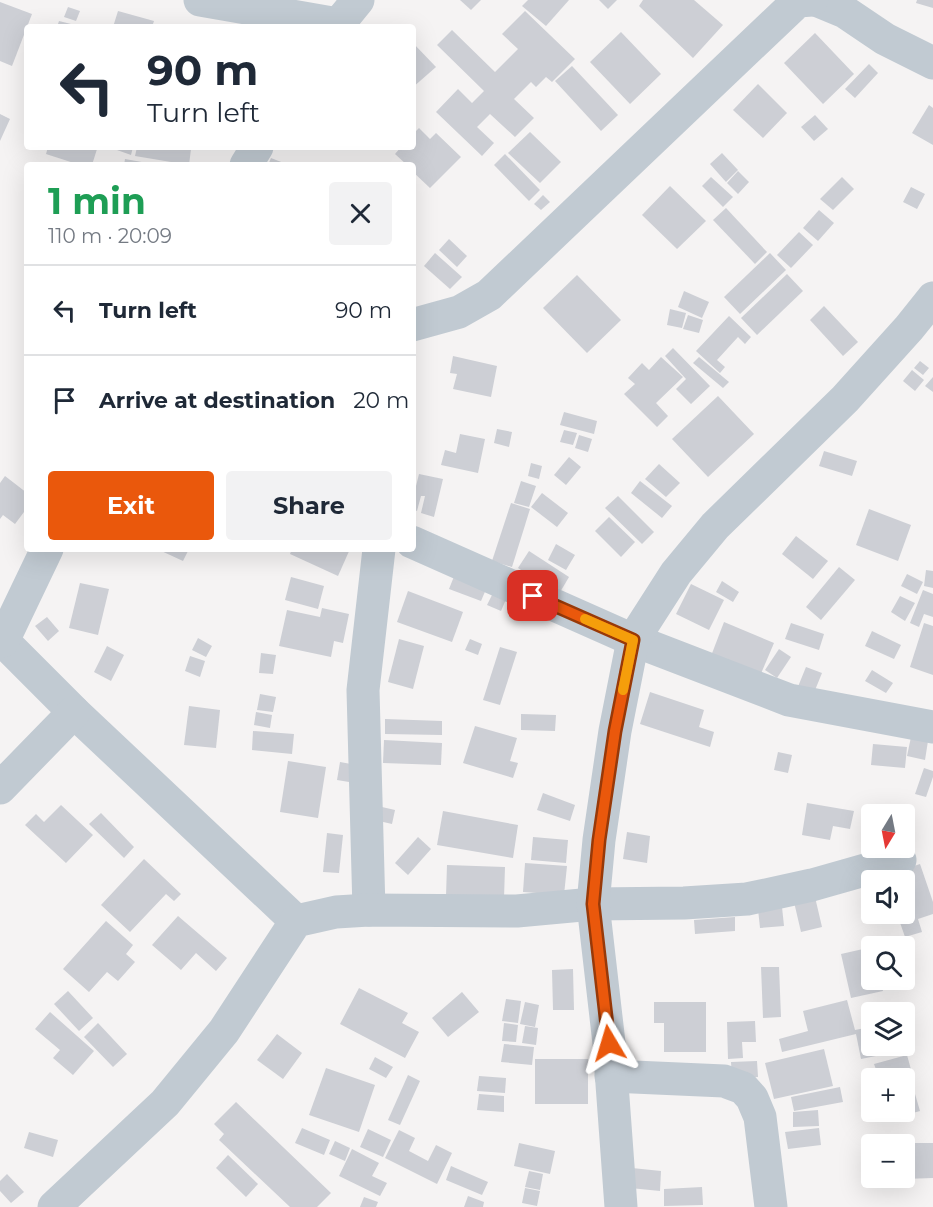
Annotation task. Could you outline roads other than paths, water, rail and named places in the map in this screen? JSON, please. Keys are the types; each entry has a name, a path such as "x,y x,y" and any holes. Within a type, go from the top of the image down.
{"street":[{"path":"200,0 344,17"},
{"path":"416,324 459,312 489,295 806,0 845,12 885,39 933,63"},
{"path":"621,1207 611,1076 593,904 599,840 613,742 633,640 676,573 715,526 845,399 933,298"},
{"path":"416,544 633,640 789,699 933,727"},
{"path":"45,552 1,640 296,921"},
{"path":"369,910 363,690 379,552"},
{"path":"0,788 74,712"},
{"path":"58,1206 165,1103 224,1031 296,921 336,912 369,910 517,911 593,904 684,903 747,899 812,885 900,860"},
{"path":"611,1076 724,1081 743,1088 752,1098 760,1116 771,1207"}]}
